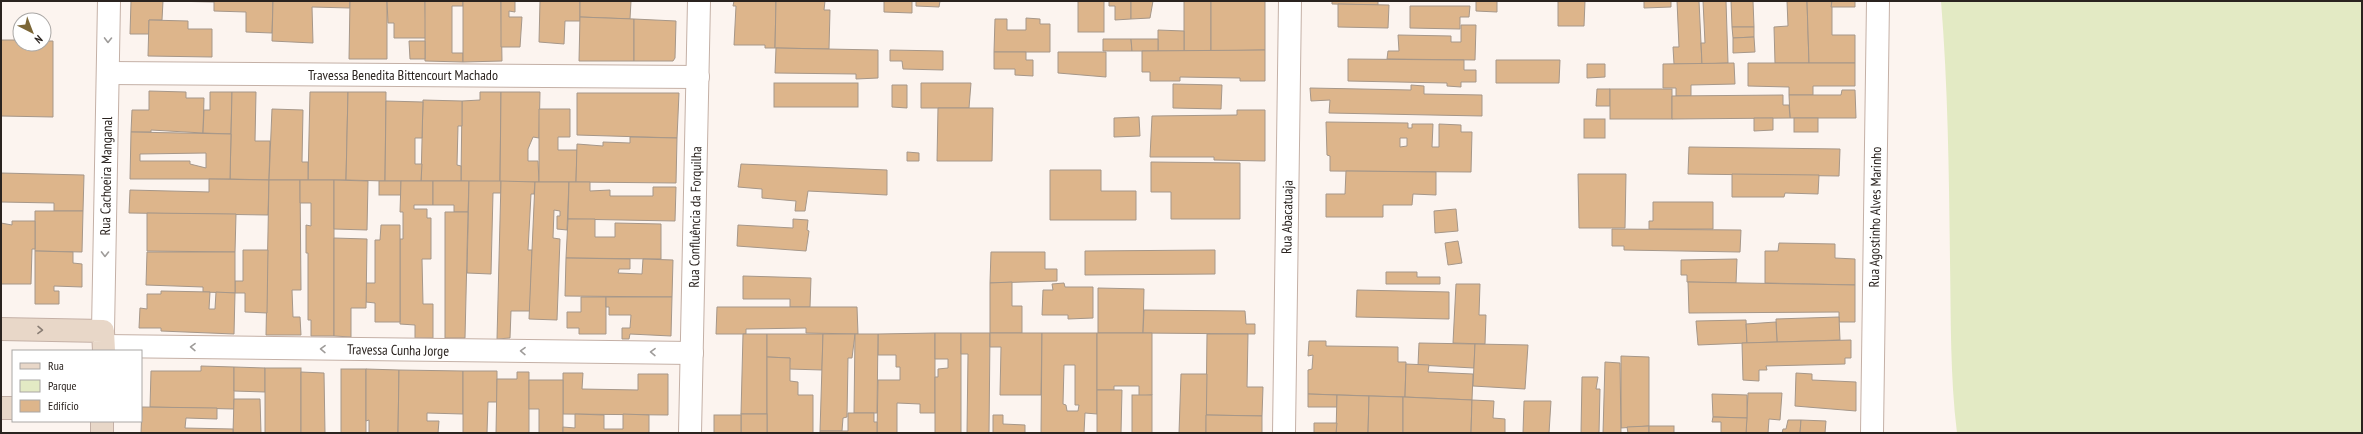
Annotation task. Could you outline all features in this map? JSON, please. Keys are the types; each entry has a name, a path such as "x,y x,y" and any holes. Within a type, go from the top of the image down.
{"street":[{"name":"Rua Cachoeira Manganal","path":"104,343 109,1"},
{"name":"Rua Confluência da Forquilha","path":"690,433 699,1"},
{"name":"Rua Abacatuaja","path":"1284,433 1290,1"},
{"name":"Rua Agostinho Alves Marinho","path":"1872,433 1878,1"},
{"name":"Travessa Benedita Bittencourt Machado","path":"108,73 698,77"},
{"path":"1,329 104,343"},
{"name":"Travessa Cunha Jorge","path":"104,343 692,353"},
{"path":"1,408 12,408"},
{"path":"102,422 102,433"}],"green space":[{"path":"1941,1 2362,1 2362,433 1957,433 1952,369 1948,131"}],"building":[{"path":"131,1 163,1 162,20 149,20 149,34 130,34"},
{"path":"168,1 273,1 272,33 246,32 246,12 214,11 214,2"},
{"path":"273,1 350,1 350,8 312,7 313,43 272,41"},
{"path":"350,1 387,1 387,59 349,59"},
{"path":"387,1 425,1 426,38 394,38 394,23 388,23"},
{"path":"425,1 463,1 463,6 452,6 452,53 463,53 463,62 425,61"},
{"path":"463,1 501,1 502,61 463,62"},
{"path":"501,1 515,1 515,12 509,11 509,17 522,17 520,47 501,47"},
{"path":"540,1 580,1 580,21 565,21 564,44 539,42"},
{"path":"580,1 631,1 630,19 580,17"},
{"path":"734,1 776,1 775,48 765,48 765,45 734,45 736,6 733,6"},
{"path":"776,1 825,1 824,10 830,10 829,49 775,48"},
{"path":"884,1 912,1 912,13 884,12"},
{"path":"916,1 940,1 939,7 916,6"},
{"path":"1078,1 1104,1 1104,32 1078,32"},
{"path":"1109,1 1131,1 1131,19 1115,20 1115,6 1109,6"},
{"path":"1131,1 1153,1 1150,18 1131,19"},
{"path":"1184,1 1211,1 1211,51 1184,51"},
{"path":"1211,1 1265,1 1265,50 1211,51"},
{"path":"1332,1 1378,1 1378,5 1332,4"},
{"path":"1476,1 1497,1 1497,12 1476,11"},
{"path":"1558,1 1585,1 1584,26 1558,26"},
{"path":"1644,1 1671,1 1671,7 1644,8"},
{"path":"1677,1 1699,1 1702,64 1674,64 1673,47 1679,47"},
{"path":"1703,1 1726,1 1728,63 1702,64 1701,43 1705,43"},
{"path":"1731,1 1753,1 1754,27 1732,27"},
{"path":"1787,1 1807,1 1809,63 1775,63 1774,27 1788,26"},
{"path":"1807,1 1832,1 1832,35 1855,35 1855,63 1809,63"},
{"path":"1832,1 1855,1 1855,7 1831,7"},
{"path":"1338,4 1389,5 1388,28 1338,27"},
{"path":"1410,6 1470,6 1469,17 1460,17 1460,29 1410,28"},
{"path":"580,17 634,19 634,61 579,61"},
{"path":"1026,18 1040,19 1040,24 1050,24 1050,52 994,52 995,19 1007,19 1007,30 1026,30"},
{"path":"634,19 676,21 675,58 673,61 634,61"},
{"path":"149,20 188,21 188,29 212,29 212,57 148,56"},
{"path":"1461,25 1476,25 1475,60 1387,59 1388,51 1399,51 1398,35 1451,36 1451,42 1461,42"},
{"path":"1732,27 1754,27 1754,37 1733,38"},
{"path":"1158,30 1184,31 1184,51 1158,51"},
{"path":"1754,37 1755,52 1733,53 1733,38"},
{"path":"1103,39 1131,39 1132,51 1103,51"},
{"path":"1131,39 1158,39 1158,51 1132,51"},
{"path":"1,40 12,40 12,52 52,52 53,41 53,117 1,116"},
{"path":"409,41 425,41 425,59 410,59"},
{"path":"776,48 878,50 878,78 856,79 856,74 775,73"},
{"path":"890,50 943,51 943,70 903,69 902,61 890,61"},
{"path":"1265,50 1265,81 1240,81 1240,78 1180,77 1180,81 1150,81 1150,72 1142,72 1142,51"},
{"path":"994,52 1026,52 1026,60 1033,60 1033,76 1015,75 1015,69 994,69"},
{"path":"1058,52 1106,52 1106,77 1058,73"},
{"path":"1348,59 1464,60 1464,70 1476,70 1476,82 1461,82 1461,87 1447,86 1447,83 1348,81"},
{"path":"1496,60 1560,60 1559,83 1496,83"},
{"path":"1734,63 1735,84 1691,85 1691,96 1676,96 1676,88 1663,88 1663,64"},
{"path":"1748,63 1855,63 1855,86 1813,86 1813,95 1789,95 1789,87 1748,86"},
{"path":"1587,64 1605,64 1605,77 1587,78"},
{"path":"774,83 858,83 858,107 774,107"},
{"path":"921,83 971,83 969,108 921,108"},
{"path":"1173,84 1222,85 1221,109 1173,108"},
{"path":"892,85 907,85 907,108 892,107"},
{"path":"1411,85 1424,86 1424,94 1482,95 1482,116 1329,113 1330,100 1311,101 1310,88 1411,90"},
{"path":"1597,89 1610,89 1610,106 1596,106"},
{"path":"1610,89 1672,89 1672,119 1610,119"},
{"path":"1842,90 1855,90 1856,118 1790,118 1789,95 1841,95"},
{"path":"149,91 186,92 186,98 204,98 203,133 151,130 151,132 131,132 132,110 149,110"},
{"path":"210,92 232,92 231,134 203,133 204,110 210,110"},
{"path":"232,92 256,92 255,141 270,141 269,180 230,179"},
{"path":"310,92 348,92 346,180 308,180"},
{"path":"348,92 386,92 385,181 346,180"},
{"path":"480,92 501,92 500,182 461,181 462,101 480,100"},
{"path":"501,92 540,92 539,138 533,137 528,149 528,161 538,161 539,182 500,182"},
{"path":"577,93 679,93 677,138 577,135"},
{"path":"1783,95 1783,105 1789,105 1790,118 1672,119 1672,96"},
{"path":"423,100 462,101 462,126 458,126 457,165 461,166 461,181 421,181"},
{"path":"386,101 423,102 422,138 415,138 415,164 422,164 421,181 385,181"},
{"path":"938,108 993,108 992,161 937,161"},
{"path":"272,109 303,110 302,162 308,162 308,180 269,180"},
{"path":"539,109 570,109 570,137 558,137 558,150 577,150 576,182 539,182"},
{"path":"1237,110 1265,110 1265,161 1214,160 1214,157 1150,157 1152,116 1237,115"},
{"path":"1139,117 1140,136 1114,137 1114,118"},
{"path":"1754,118 1773,118 1773,130 1754,131"},
{"path":"1794,118 1818,118 1818,132 1794,132"},
{"path":"1584,119 1605,119 1605,138 1584,138"},
{"path":"1326,122 1408,123 1408,128 1412,128 1412,124 1433,124 1432,147 1439,147 1439,124 1461,125 1461,132 1472,132 1471,172 1330,171 1330,156 1327,155","holes":["1400,138 1407,138 1407,146 1400,147"]},
{"path":"131,132 231,134 230,179 130,179","holes":["206,153 206,168 190,164 190,161 140,161 140,154"]},
{"path":"630,137 677,138 676,183 576,182 577,144 603,146 603,142 630,143"},
{"path":"1689,147 1840,149 1839,176 1688,174"},
{"path":"907,152 919,153 919,161 907,161"},
{"path":"1151,162 1240,163 1240,219 1171,219 1171,192 1151,192"},
{"path":"741,164 887,170 887,195 808,191 805,211 795,211 796,201 762,198 762,189 738,187"},
{"path":"1050,170 1101,170 1101,191 1136,191 1136,220 1050,220"},
{"path":"1346,171 1436,172 1436,195 1413,194 1412,205 1383,205 1383,217 1326,217 1326,194 1345,194"},
{"path":"1,173 84,175 83,211 54,211 54,203 1,202"},
{"path":"1578,174 1626,174 1625,228 1579,228"},
{"path":"1732,174 1819,175 1818,194 1785,193 1784,197 1732,197"},
{"path":"209,179 269,180 268,215 129,213 130,190 209,192"},
{"path":"269,180 300,180 301,290 292,290 293,317 300,317 301,335 266,335"},
{"path":"300,180 334,180 334,336 311,336 311,320 308,320 308,253 306,253 306,225 311,226 311,203 300,203"},
{"path":"334,180 368,181 367,230 334,229"},
{"path":"379,181 401,181 401,195 379,195"},
{"path":"401,181 433,181 433,205 414,205 414,209 427,209 427,218 431,218 431,259 422,259 423,304 433,304 433,338 415,338 415,325 400,324 400,239 403,239 403,212 400,212"},
{"path":"433,181 469,181 468,212 454,212 454,205 433,205"},
{"path":"469,181 501,181 501,193 493,193 491,274 467,273"},
{"path":"501,181 535,182 534,194 531,194 528,250 532,250 530,311 511,311 510,338 497,339"},
{"path":"535,182 569,182 567,230 557,229 557,216 560,216 560,211 554,210 553,238 560,239 557,320 529,319"},
{"path":"569,182 590,182 590,191 610,190 610,196 653,196 653,187 676,187 675,221 568,219"},
{"path":"1653,202 1713,202 1713,229 1649,229 1649,221 1653,221"},
{"path":"1456,209 1458,231 1435,233 1434,211"},
{"path":"35,211 83,211 82,252 35,251"},
{"path":"445,212 468,212 465,338 445,338"},
{"path":"147,213 236,214 235,252 147,251"},
{"path":"568,219 595,219 595,237 615,237 615,223 661,224 661,259 566,258"},
{"path":"793,219 808,220 807,230 809,231 806,251 737,246 738,225 793,228"},
{"path":"12,221 35,221 35,249 32,249 31,284 1,284 1,223 12,225"},
{"path":"381,225 400,225 400,322 375,322 375,303 366,302 366,283 375,283 375,240 380,240"},
{"path":"1612,229 1741,230 1740,252 1624,250 1624,246 1612,246"},
{"path":"334,238 367,239 366,308 351,308 351,337 334,336"},
{"path":"1458,241 1462,263 1448,265 1445,243"},
{"path":"1779,243 1835,244 1835,258 1855,259 1855,285 1765,283 1765,251 1778,251"},
{"path":"243,250 268,250 267,313 245,312 245,293 235,293 235,281 243,281"},
{"path":"1215,250 1215,274 1085,275 1085,251"},
{"path":"35,251 73,252 73,263 82,264 82,287 54,286 54,291 59,291 59,304 35,304"},
{"path":"147,252 235,252 235,293 203,292 203,287 146,285"},
{"path":"991,252 1045,252 1045,269 1057,269 1057,281 990,283"},
{"path":"566,258 630,259 630,269 619,269 618,273 642,274 643,259 673,260 672,297 565,296"},
{"path":"1737,259 1736,283 1687,282 1687,275 1681,275 1681,260"},
{"path":"1386,272 1417,272 1417,277 1440,277 1440,284 1386,284"},
{"path":"743,276 811,278 810,307 790,307 790,299 743,299"},
{"path":"1012,282 1012,306 1022,306 1022,333 990,333 990,283"},
{"path":"1688,282 1855,285 1855,322 1839,322 1839,312 1689,313"},
{"path":"1064,283 1065,287 1093,287 1093,318 1068,319 1068,315 1042,315 1043,290 1053,290 1052,284"},
{"path":"1456,284 1480,284 1479,315 1486,315 1485,344 1453,343"},
{"path":"1098,288 1144,289 1143,333 1098,333"},
{"path":"1357,290 1449,292 1449,319 1356,317"},
{"path":"161,291 210,292 209,309 215,309 216,292 235,293 234,334 161,331 161,328 139,328 140,308 147,309 147,294 161,294"},
{"path":"581,297 606,297 606,334 579,334 579,328 567,328 567,312 581,312"},
{"path":"606,297 672,297 671,336 630,334 629,339 622,339 622,328 630,328 631,315 609,315 609,307 606,307"},
{"path":"717,307 857,307 858,334 806,333 806,328 746,329 746,334 716,334"},
{"path":"1144,310 1245,311 1246,324 1255,324 1255,334 1143,333"},
{"path":"1839,317 1840,340 1777,342 1776,319"},
{"path":"1746,320 1747,343 1698,345 1696,321"},
{"path":"1776,322 1777,342 1747,343 1746,324"},
{"path":"935,333 935,413 920,413 920,404 897,403 897,433 877,433 878,380 900,380 900,367 896,367 896,355 878,355 878,334"},
{"path":"935,333 961,333 961,433 935,433 935,377 938,377 938,369 948,368 948,359 935,359"},
{"path":"961,333 990,333 989,433 967,433 968,354 961,354"},
{"path":"990,333 1042,333 1041,395 1000,395 1001,347 990,347"},
{"path":"1042,333 1097,333 1097,414 1085,413 1084,433 1041,433","holes":["1064,365 1075,365 1075,405 1079,405 1078,411 1067,411 1066,405 1063,404"]},
{"path":"1097,333 1152,333 1152,395 1139,396 1139,386 1114,386 1114,390 1097,390"},
{"path":"743,334 767,334 767,414 741,414"},
{"path":"767,334 823,334 822,370 789,369 790,358 767,357"},
{"path":"823,334 855,334 852,358 848,358 847,417 843,418 842,431 820,431"},
{"path":"855,334 878,334 877,413 854,413"},
{"path":"1207,334 1248,334 1247,387 1263,387 1262,416 1206,415"},
{"path":"1851,340 1851,358 1845,358 1845,364 1766,366 1767,370 1759,370 1759,381 1743,380 1742,343"},
{"path":"1309,341 1326,341 1326,346 1398,347 1398,362 1406,362 1405,397 1308,394 1308,370 1312,369 1313,355 1308,356"},
{"path":"1419,343 1475,344 1474,368 1418,365"},
{"path":"1475,344 1528,345 1525,389 1473,386"},
{"path":"1621,356 1649,357 1649,426 1621,428"},
{"path":"767,357 790,358 790,381 798,382 798,395 813,395 813,433 767,433"},
{"path":"1605,362 1620,363 1621,433 1603,433"},
{"path":"1406,364 1429,365 1428,372 1473,374 1472,400 1405,397"},
{"path":"201,366 234,367 234,409 150,407 151,371 201,371"},
{"path":"234,367 265,368 265,392 234,391"},
{"path":"265,368 301,368 301,433 265,433"},
{"path":"341,369 366,369 366,433 341,433"},
{"path":"366,369 399,370 398,433 369,433 369,420 366,421"},
{"path":"399,370 463,371 463,414 427,413 427,421 439,421 438,433 398,433"},
{"path":"463,371 497,371 497,402 488,402 487,433 463,433"},
{"path":"301,372 324,373 325,433 301,433"},
{"path":"517,372 529,372 529,433 496,433 497,379 517,379"},
{"path":"563,373 583,373 582,389 638,390 638,374 668,374 668,415 563,414"},
{"path":"1796,373 1812,374 1812,380 1856,382 1856,411 1795,406"},
{"path":"1181,374 1207,374 1206,433 1179,433"},
{"path":"1582,377 1598,377 1596,389 1600,389 1599,433 1581,433"},
{"path":"529,380 563,380 563,433 539,433 539,409 529,409"},
{"path":"1097,390 1122,390 1121,433 1097,433"},
{"path":"1748,393 1782,393 1780,420 1769,419 1768,433 1746,433"},
{"path":"1308,394 1337,395 1337,407 1308,407"},
{"path":"1712,394 1747,395 1747,418 1713,417"},
{"path":"1132,395 1152,395 1152,433 1132,433"},
{"path":"1337,395 1369,396 1368,433 1336,433"},
{"path":"1369,396 1403,397 1403,433 1368,433"},
{"path":"1403,397 1472,400 1471,433 1403,433"},
{"path":"234,399 260,399 261,433 233,433"},
{"path":"1472,400 1494,401 1493,418 1505,419 1505,433 1471,433"},
{"path":"1524,401 1551,401 1549,433 1523,433"},
{"path":"142,407 217,408 217,419 186,418 185,428 233,429 233,433 141,433"},
{"path":"848,413 874,413 874,422 877,422 877,433 820,433 820,431 848,431"},
{"path":"575,414 604,415 604,429 623,429 623,414 649,415 649,433 563,433 563,427 575,428"},
{"path":"741,414 767,414 767,433 741,433"},
{"path":"714,415 741,415 741,433 714,433"},
{"path":"993,415 1003,415 1003,424 1025,425 1025,433 993,433"},
{"path":"1206,415 1262,416 1262,433 1206,433"},
{"path":"1713,417 1747,418 1746,433 1721,433 1721,422 1712,422"},
{"path":"1788,420 1801,420 1800,433 1782,433 1783,429 1786,429"},
{"path":"1801,420 1826,421 1825,433 1800,433"},
{"path":"1314,423 1337,423 1336,433 1314,433"},
{"path":"1649,426 1649,433 1628,433 1627,427"},
{"path":"1649,426 1674,426 1674,433 1649,433"}]}
